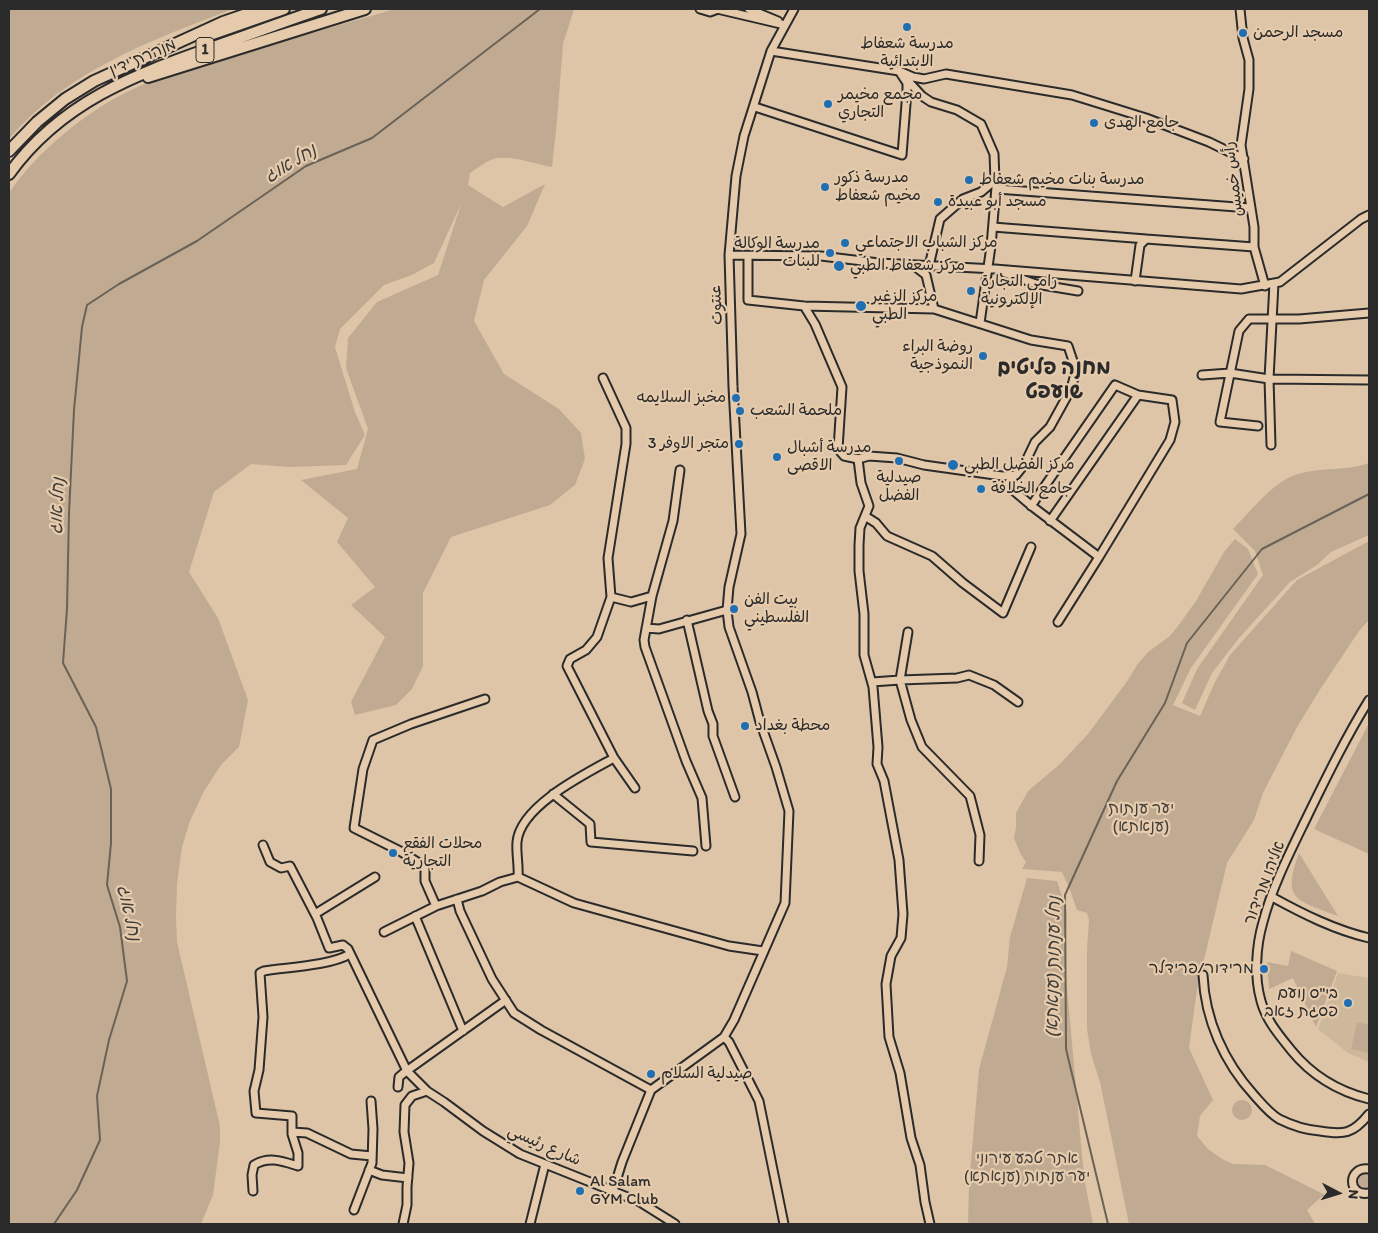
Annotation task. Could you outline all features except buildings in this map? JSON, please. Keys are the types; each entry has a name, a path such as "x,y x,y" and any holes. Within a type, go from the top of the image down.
{"highway":[{"path":"156,53 223,22 261,9"},
{"name":"מנהרת ידין","path":"156,53 284,9"},
{"name":"מנהרת ידין","path":"91,99 141,73 322,9"},
{"path":"91,99 125,84 365,9"},
{"name":"1","path":"9,151 37,122 64,99 94,81 156,53"},
{"name":"1","path":"9,174 46,133 91,99"}],"street":[{"path":"700,9 708,12 717,9 785,25"},
{"path":"748,9 785,25"},
{"name":"عنتوت","path":"724,1037 734,1020 785,903 789,812 752,692 729,627 727,610 729,587 741,534 733,387 729,255 736,176 744,136 755,107 771,50 794,9"},
{"name":"رأس خميس","path":"1240,9 1249,60 1249,89 1240,145 1244,159 1254,228 1254,247 1265,286"},
{"path":"771,50 899,71 924,79 946,74 1072,94 1146,118 1209,142 1244,159"},
{"path":"755,107 902,155 907,83 899,71"},
{"path":"899,71 922,96 931,102 956,110 981,124 994,154 997,189 993,227 992,269 980,323"},
{"path":"929,266 940,219 964,199 982,192 995,180"},
{"path":"997,189 1250,208"},
{"path":"729,255 821,256 880,263 992,269 1241,289 1280,282 1361,219 1369,215"},
{"path":"993,227 1254,247"},
{"path":"1135,281 1140,246 1146,239"},
{"path":"748,256 748,300 804,306 934,309 1032,340 1068,346 1076,370 1071,389 1050,427 1036,442 1024,465 1006,485 1030,506 1098,557"},
{"path":"913,265 926,275 934,309"},
{"path":"992,269 1036,284 1078,291"},
{"path":"1271,445 1269,379 1274,283"},
{"path":"804,306 842,387 838,449 844,456 858,459 869,456 897,458 924,465 1002,476 1016,475"},
{"path":"1258,426 1220,422 1239,331 1249,320 1369,313"},
{"path":"1202,375 1230,374 1269,379 1369,380"},
{"path":"603,378 626,428 626,444 608,558 611,597 597,637 586,650 570,659 567,666 614,758 635,788"},
{"path":"1030,506 1115,385 1138,395 1172,400 1175,422 1170,440 1058,622"},
{"path":"1050,521 1138,395"},
{"path":"858,459 861,483 869,506 860,528 859,571 864,614 864,655 872,682 878,740 877,764 884,781 898,860 902,905 901,938 891,956 886,984 889,1038 900,1073 911,1138 920,1165 930,1224"},
{"path":"680,470 673,521 652,596 644,640 686,761 702,798 706,846"},
{"path":"865,516 876,523 887,536 932,556 963,584 1003,613 1031,547"},
{"path":"611,597 631,602 652,596"},
{"path":"646,628 659,629 727,610"},
{"path":"687,620 708,711 713,724 713,736 735,797"},
{"path":"908,632 900,680 911,720 922,747 970,796 980,835 979,861"},
{"path":"872,682 969,676 994,686 1018,702"},
{"path":"436,906 426,881 425,870 422,864 354,828 363,769 373,740 411,724 485,700"},
{"name":"אליהו מרידור","path":"1369,700 1319,792 1294,844 1263,921 1258,954 1258,986 1265,1012 1285,1042 1315,1074 1332,1086 1369,1099"},
{"path":"518,877 517,842 521,827 553,794 614,758"},
{"path":"553,794 590,824 591,842 693,851"},
{"path":"253,1191 252,1175 254,1164 263,1159 277,1160 298,1166 298,1153 292,1132 292,1116 256,1113 254,1091 259,1070 263,1017 260,973 326,962 350,954 343,945 329,948 315,914 290,866 281,868 270,862 263,845"},
{"path":"315,914 375,877"},
{"path":"384,932 436,906 518,877 574,902 729,946 763,952"},
{"path":"1272,897 1294,910 1337,929 1369,938"},
{"path":"457,899 460,911 492,979 514,1013 650,1090"},
{"path":"415,916 464,1031"},
{"name":"شارع رئيسي","path":"350,954 407,1071 427,1091 473,1124 520,1154 640,1202 675,1224"},
{"path":"1203,975 1205,1003 1222,1048 1234,1071 1267,1110 1279,1119 1316,1131 1338,1134 1344,1134 1357,1128 1369,1114"},
{"path":"398,1087 399,1077 506,1000"},
{"path":"613,1191 622,1162 650,1090 724,1037 729,1042 759,1101 784,1224"},
{"path":"403,1224 407,1206 409,1163 404,1132 405,1106 412,1096 427,1091"},
{"path":"354,1210 369,1170 372,1156 371,1101"},
{"path":"292,1132 307,1133 351,1154 372,1156"},
{"path":"530,1224 545,1164"},
{"path":"1369,1169 1362,1168 1358,1170 1352,1183 1360,1193 1369,1194"},
{"path":"369,1170 382,1175 408,1178"}],"shaded area":[{"name":"בי\"ס נועם פסגת זאב","path":"1338,973 1369,978 1369,1062 1348,1053 1318,1029"}],"green space":[{"path":"9,9 233,9 142,46 84,76 57,94 32,115 9,139"},
{"path":"395,9 574,9 563,44 552,167 518,159 497,158 486,162 470,173 468,185 503,207 545,184 527,226 484,280 474,321 504,374 559,409 581,433 585,459 575,485 550,505 451,537 423,593 423,666 412,689 396,705 355,715 351,702 385,637 351,605 375,587 337,542 348,518 301,480 357,469 368,429 346,368 348,338 377,302 438,275 461,204 434,263 412,275 384,285 340,329 335,347 355,412 365,435 346,465 289,467 251,464 214,492 189,572 218,618 248,700 239,747 221,765 204,791 190,821 182,847 177,884 177,942 220,1126 220,1142 213,1195 201,1224 9,1224 9,193 34,162 65,133 99,108 133,89 192,67"},
{"path":"1369,463 1369,535 1331,552 1317,565 1290,582 1239,638 1212,673 1195,710 1182,703 1197,669 1263,575 1255,551 1233,529 1274,487 1290,477 1309,471 1359,466"},
{"name":"יער ענתות (ענאתא)","path":"1235,539 1248,549 1258,574 1191,668 1173,705 1200,716 1215,682 1230,655 1297,580 1369,541 1369,620 1359,631 1297,727 1263,793 1254,820 1227,863 1197,989 1189,1048 1213,1100 1200,1116 1197,1136 1208,1149 1233,1164 1265,1165 1327,1196 1321,1197 1307,1210 1315,1224 1129,1224 1100,1082 1091,1054 1087,1029 1089,920 1087,913 1077,910 1062,872 1022,869 1026,862 1014,838 1016,813 1028,791 1060,764 1088,734 1148,652 1170,636 1178,626 1196,601 1224,552"},
{"path":"1369,723 1369,854 1314,829"},
{"path":"1299,853 1338,916 1303,902 1296,896 1292,881"},
{"name":"אתר טבע עירוני יער ענתות (ענאתא)","path":"1027,878 1057,881 1067,912 1065,965 1084,1177 1093,1224 968,1224 969,1184 979,1069 1007,967 1010,937"},
{"path":"1291,951 1337,971 1316,1027 1293,978 1269,989 1267,962 1288,966"},
{"path":"1357,1022 1369,1025 1369,1053 1351,1049"},
{"path":"1242,1100 1249,1103 1252,1110 1249,1117 1242,1120 1235,1117 1232,1110 1235,1103"},
{"path":"1369,1173 1369,1189 1364,1190 1357,1185 1357,1179 1360,1174"}],"waterway":[{"name":"נחל אוג","path":"54,1224 77,1190 100,1140 97,1096 109,1040 127,981 120,927 107,885 111,843 111,789 96,727 63,663 67,609 74,410 82,327 87,305 119,284 197,241 306,166 372,138 540,9"},
{"name":"נחל ענתות (ענאתא)","path":"1108,1224 1066,1049 1065,895 1117,781 1165,703 1187,643 1262,549 1369,494"}],"place":[{"name":"مدرسة شعفاط الابتدائية","path":"907,27"},
{"name":"مسجد الرحمن","path":"1243,33"},
{"name":"مجمع مخيمر التجاري","path":"828,104"},
{"name":"جامع الهدى","path":"1094,123"},
{"name":"مدرسة بنات مخيم شعفاط","path":"969,180"},
{"name":"مدرسة ذكور مخيم شعفاط","path":"825,187"},
{"name":"مسجد أبو عبيدة","path":"938,202"},
{"name":"مركز الشباب الاجتماعي","path":"845,243"},
{"name":"مدرسة الوكالة للبنات","path":"830,253"},
{"name":"مركز شعفاط الطبي","path":"839,266"},
{"name":"رامي التجارة الإلكترونية","path":"971,291"},
{"name":"مركز الزغير الطبي","path":"861,306"},
{"name":"روضة البراء النموذجية","path":"983,356"},
{"name":"مخبز السلايمه","path":"736,398"},
{"name":"ملحمة الشعب","path":"740,411"},
{"name":"متجر الاوفر 3","path":"739,444"},
{"name":"مدرسة أشبال الاقصى","path":"777,457"},
{"name":"صيدلية الفضل","path":"899,461"},
{"name":"مركز الفضل الطبي","path":"953,465"},
{"name":"جامع الخلافة","path":"981,489"},
{"name":"بيت الفن الفلسطيني","path":"734,609"},
{"name":"محطة بغداد","path":"745,726"},
{"name":"محلات الفقع التجارية","path":"393,853"},
{"name":"מרידור/פרידלר","path":"1264,969"},
{"name":"בי\"ס נועם פסגת זאב","path":"1348,1003"},
{"name":"صيدلية السلام","path":"651,1074"},
{"name":"Al Salam GYM Club","path":"580,1191"}],"district":[{"name":"מחנה פליטים שועפט","path":"1054,381"}]}
